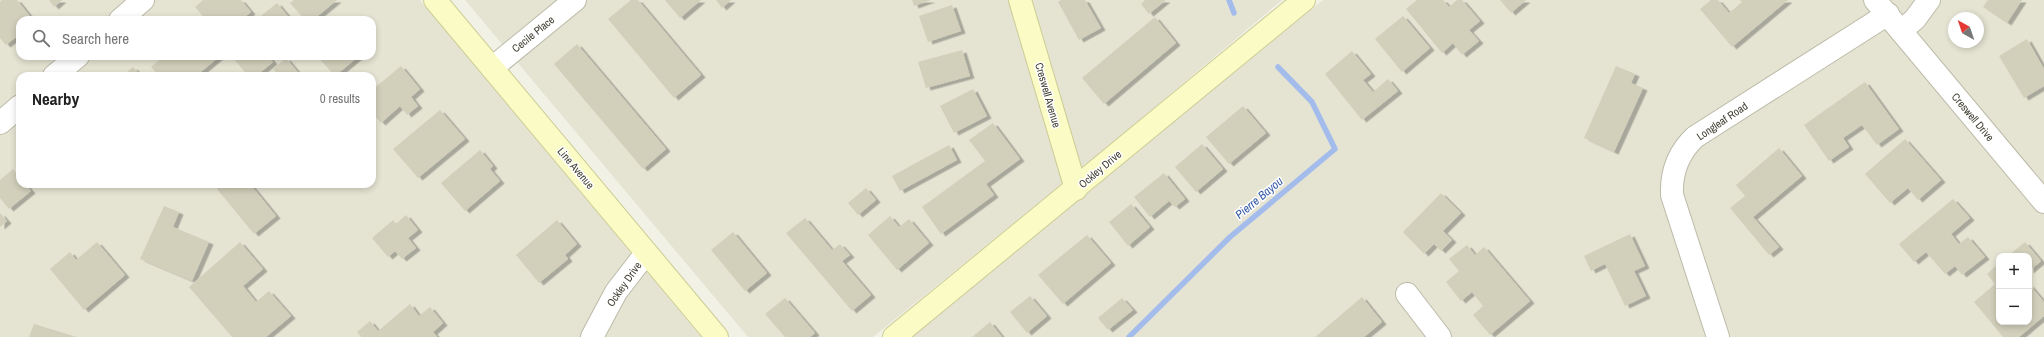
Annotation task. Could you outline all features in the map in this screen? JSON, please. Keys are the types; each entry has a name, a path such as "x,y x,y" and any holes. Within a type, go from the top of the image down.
{"street":[{"path":"125,16 143,0"},
{"name":"Line Avenue","path":"435,0 717,337"},
{"name":"Cecile Place","path":"492,68 574,0"},
{"name":"Creswell Avenue","path":"1020,0 1076,189"},
{"name":"Ockley Drive","path":"894,337 1076,189 1304,0"},
{"path":"1881,7 1901,31 1929,0"},
{"name":"Longleaf Road","path":"1718,337 1672,195 1672,179 1677,161 1688,144 1695,138 1842,42 1881,7"},
{"name":"Creswell Drive","path":"1901,31 2044,202"},
{"path":"59,72 73,60"},
{"path":"0,123 16,109"},
{"name":"Ockley Drive","path":"592,337 616,292 646,253"},
{"path":"1407,294 1440,337"}],"shaded area":[{"path":"0,0 420,0 701,337 0,337"},
{"path":"465,0 1282,0 1105,149 873,337 748,337"},
{"path":"1323,0 2044,0 2044,337 910,337"}],"building":[{"path":"2,0 17,0 30,16 16,16 16,37 6,45 0,38 0,2"},
{"path":"49,0 62,0 54,7"},
{"path":"203,0 241,0 251,12 246,16 203,16 195,7"},
{"path":"294,0 337,0 318,16 301,16 290,3"},
{"path":"631,0 638,0 701,75 674,98 608,19"},
{"path":"665,0 701,0 680,18"},
{"path":"716,0 731,0 722,8"},
{"path":"912,0 931,0 914,6"},
{"path":"1061,0 1085,0 1101,28 1079,40 1058,2"},
{"path":"1145,0 1166,0 1149,14 1141,4"},
{"path":"1417,0 1443,0 1449,7 1457,0 1462,0 1480,21 1469,30 1479,41 1462,55 1453,43 1442,53 1406,9"},
{"path":"1500,0 1526,0 1511,13"},
{"path":"1711,0 1718,0 1729,13 1742,2 1740,0 1788,0 1732,47 1700,9"},
{"path":"1988,0 2022,0 2007,23 1983,7"},
{"path":"277,3 288,16 261,16"},
{"path":"952,5 961,31 928,42 919,16"},
{"path":"1403,16 1430,48 1402,72 1375,39"},
{"path":"1155,17 1176,43 1104,104 1082,78"},
{"path":"2027,39 2044,69 2044,86 2024,98 1999,56"},
{"path":"577,44 666,149 643,169 554,64"},
{"path":"962,50 970,76 926,88 918,62"},
{"path":"1352,51 1371,74 1363,80 1373,92 1388,79 1398,91 1362,120 1325,74"},
{"path":"159,60 215,60 201,72 155,72 151,67"},
{"path":"235,60 271,60 273,62 261,72 245,72"},
{"path":"284,60 288,60 298,72 276,72 273,69"},
{"path":"321,60 354,60 340,72 331,72"},
{"path":"401,66 420,89 411,97 418,106 407,115 400,106 381,123 376,117 376,87"},
{"path":"1616,66 1635,74 1631,83 1643,88 1614,152 1584,138"},
{"path":"133,67 137,72 127,72"},
{"path":"1865,82 1899,129 1877,145 1862,125 1843,138 1849,147 1829,161 1804,125"},
{"path":"973,89 987,116 954,133 940,106"},
{"path":"1243,106 1266,133 1229,164 1206,137"},
{"path":"440,110 465,139 418,178 393,149"},
{"path":"993,123 1020,159 986,184 994,195 941,234 922,207 985,161 969,140"},
{"path":"1905,139 1941,180 1918,200 1908,188 1890,203 1865,174"},
{"path":"1202,144 1223,169 1196,192 1175,167"},
{"path":"949,145 957,160 900,191 892,176"},
{"path":"1779,148 1802,176 1753,217 1779,247 1769,255 1730,208 1745,196 1736,185"},
{"path":"480,150 493,166 490,169 500,181 465,211 441,183"},
{"path":"13,169 16,173 16,188 28,188 31,191 9,209 0,198 0,180"},
{"path":"1164,173 1185,199 1175,207 1169,201 1150,217 1134,197"},
{"path":"253,188 276,216 254,234 217,189"},
{"path":"866,188 876,200 858,215 848,203"},
{"path":"1441,193 1461,213 1443,231 1452,240 1441,251 1434,244 1424,254 1403,232"},
{"path":"1953,199 1970,218 1951,234 1959,244 1968,237 1985,257 1962,275 1955,266 1945,274 1926,252 1914,262 1899,244"},
{"path":"1131,204 1150,227 1128,246 1109,222"},
{"path":"164,206 179,212 173,227 209,242 192,281 140,259"},
{"path":"0,213 7,221 0,227"},
{"path":"406,215 418,230 408,238 416,248 402,259 395,251 388,257 372,238 393,220 396,224"},
{"path":"890,216 899,227 909,219 929,243 897,270 868,235"},
{"path":"805,218 832,250 840,244 850,255 842,261 871,295 852,311 786,233"},
{"path":"557,220 577,244 565,255 568,259 539,283 516,255"},
{"path":"733,232 767,273 745,291 711,250"},
{"path":"1630,234 1645,266 1634,271 1646,296 1625,306 1605,264 1591,271 1584,256"},
{"path":"1087,235 1111,263 1063,304 1038,275"},
{"path":"97,242 125,275 84,310 50,269 70,252 76,260"},
{"path":"240,242 263,269 243,286 256,302 269,291 291,316 266,337 232,337 189,287"},
{"path":"2025,242 2041,261 2032,268 2032,253 2012,253"},
{"path":"1467,245 1475,255 1484,247 1530,301 1490,335 1473,315 1483,306 1472,292 1461,301 1446,282 1459,271 1449,259"},
{"path":"1996,266 1996,325 2032,325 2032,288 2044,302 2044,316 2019,337 2003,337 1974,302 1995,284 1987,274"},
{"path":"1030,296 1047,316 1027,333 1010,312"},
{"path":"1362,297 1382,322 1364,337 1315,337"},
{"path":"785,298 815,333 810,337 785,337 765,314"},
{"path":"1122,298 1133,310 1108,330 1098,318"},
{"path":"410,304 419,316 430,307 443,323 433,332 437,337 361,337 357,332 370,321 378,331"},
{"path":"990,322 1002,337 972,337"},
{"path":"34,324 77,337 29,337"}],"waterway":[{"name":"Pierre Bayou","path":"1229,0 1234,13"},
{"name":"Pierre Bayou","path":"1129,337 1230,237 1335,149 1312,102 1278,67"}]}
